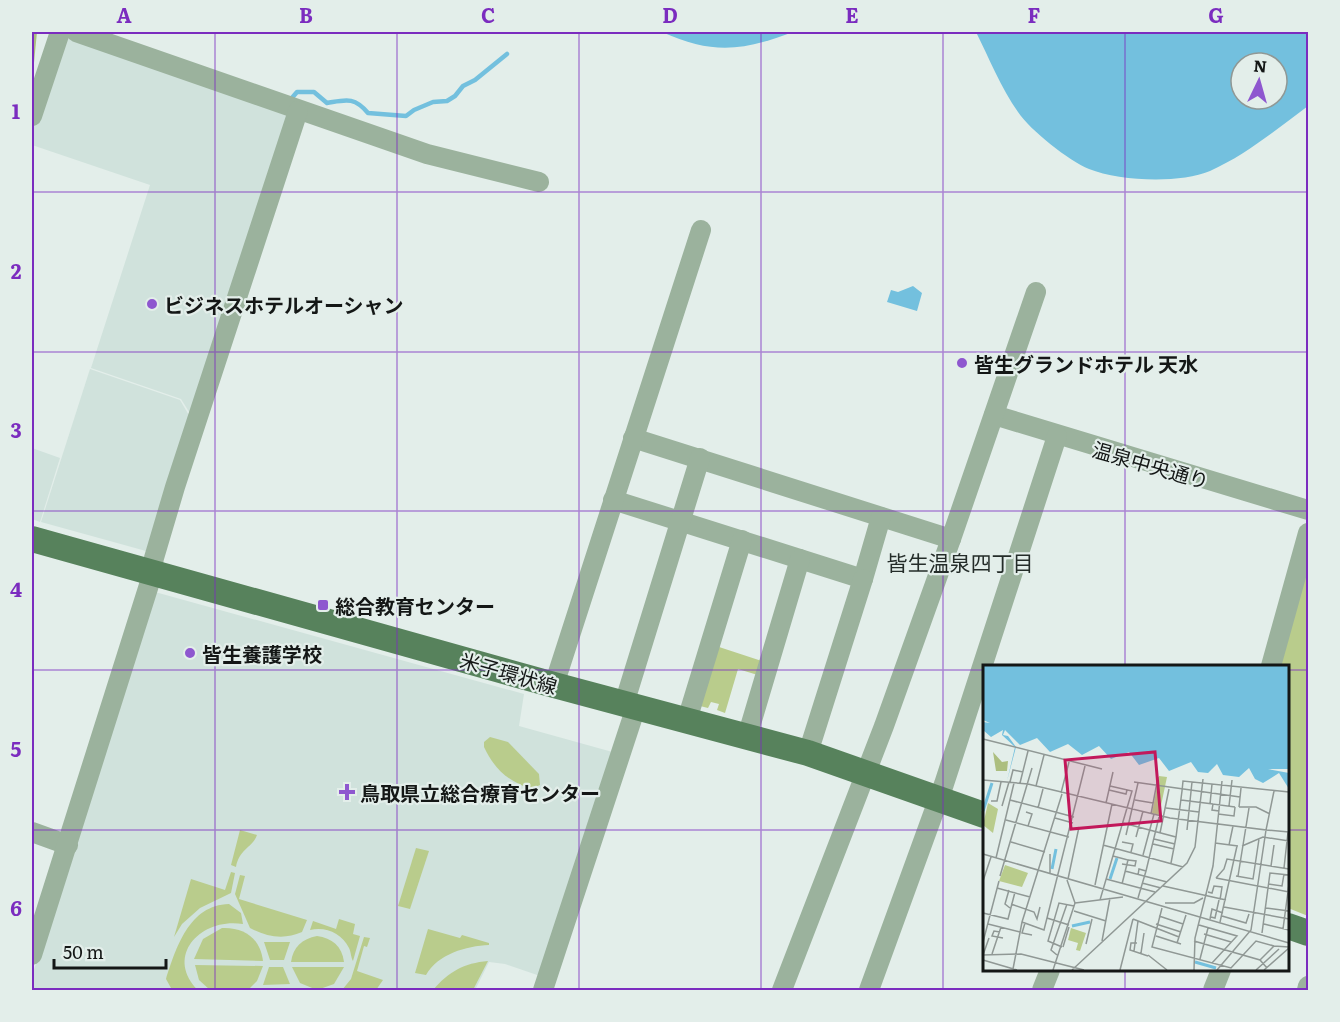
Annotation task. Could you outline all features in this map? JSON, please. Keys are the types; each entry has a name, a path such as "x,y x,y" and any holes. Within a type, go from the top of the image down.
{"main road":[{"name":"米子環状線","path":"32,538 554,685 808,753 866,771 983,815"},
{"path":"1289,927 1308,933"}],"street":[{"path":"32,116 60,32"},
{"path":"76,32 427,154 539,182"},
{"path":"32,955 36,929 68,845 175,487 298,111"},
{"path":"554,685 701,230"},
{"path":"782,990 951,540 1036,292"},
{"name":"温泉中央通り","path":"994,416 1308,510"},
{"path":"985,665 1058,436"},
{"path":"633,438 951,540"},
{"path":"543,990 630,706 700,458"},
{"path":"613,500 863,579"},
{"path":"808,753 882,517"},
{"path":"1271,665 1308,532"},
{"path":"687,720 742,540"},
{"path":"747,737 800,559"},
{"path":"868,990 939,799 983,671"},
{"path":"32,832 68,845"},
{"path":"1042,990 1049,971"},
{"path":"1214,990 1220,971"},
{"path":"1307,990 1308,986"}],"shaded area":[{"path":"66,33 287,115 191,415 181,399 91,368 150,185 32,145 32,128"},
{"path":"90,369 180,400 190,417 146,551 41,522"},
{"path":"32,448 60,458 40,522 32,519"},
{"name":"鳥取県立総合療育センター","path":"155,592 524,694 519,726 616,753 543,977 505,964 489,962 475,990 32,990 32,976"}],"green space":[{"path":"32,32 37,32 32,83"},
{"path":"1308,558 1308,916 1289,908 1289,665 1278,665"},
{"path":"713,645 765,662 761,676 738,669 725,713 717,710 719,704 711,702 708,708 696,705"},
{"path":"490,737 508,742 539,774 540,785 531,789 503,774 484,747 484,742"},
{"path":"240,830 257,835 240,856 236,867 231,865"},
{"path":"416,848 429,851 410,909 398,906"},
{"path":"231,872 235,873 231,893 200,908 182,924 174,937 191,879 225,890"},
{"path":"240,875 245,876 239,899 307,920 302,932 289,936 276,936 263,934 250,928 235,894"},
{"path":"229,904 241,913 243,924 228,923 213,927 201,933 186,952 185,964 188,977 198,990 171,988 166,979 174,954 186,930 204,912 215,906"},
{"path":"339,919 355,924 353,934 360,936 353,961 346,943 338,935 327,930 310,930 313,921 336,929"},
{"path":"222,928 244,932 255,940 263,961 194,959 203,939"},
{"path":"428,929 460,938 462,935 489,943 489,945 453,952 438,962 426,975 415,973"},
{"path":"317,936 339,947 344,962 291,962 299,945"},
{"path":"364,937 370,938 367,947 364,946 357,971 383,980 376,990 342,990 351,979"},
{"path":"264,942 290,942 284,960 270,960"},
{"path":"488,961 473,990 433,990 457,970 471,964"},
{"path":"195,965 263,966 257,981 248,990 210,990 199,980"},
{"path":"269,967 283,967 290,984 263,985"},
{"path":"292,967 344,967 334,984 317,990 300,983"}],"water":[{"path":"662,32 793,32 759,43 728,48 697,44"},
{"path":"976,32 1308,32 1308,106 1223,165 1182,178 1149,179 1116,176 1081,165 1031,127 1018,112"},
{"path":"913,286 922,293 917,311 887,302 891,290 898,292"}],"waterway":[{"path":"291,99 297,92 314,92 327,103 349,100 368,113 406,116 433,102 447,101 455,96 463,86 475,80 507,54"}],"place":[{"name":"ビジネスホテルオーシャン","path":"152,304"},
{"name":"皆生グランドホテル 天水","path":"962,363"},
{"name":"総合教育センター","path":"323,605"},
{"name":"皆生養護学校","path":"190,653"},
{"name":"鳥取県立総合療育センター","path":"347,792"}],"district":[{"name":"皆生温泉四丁目","path":"960,561"}]}
